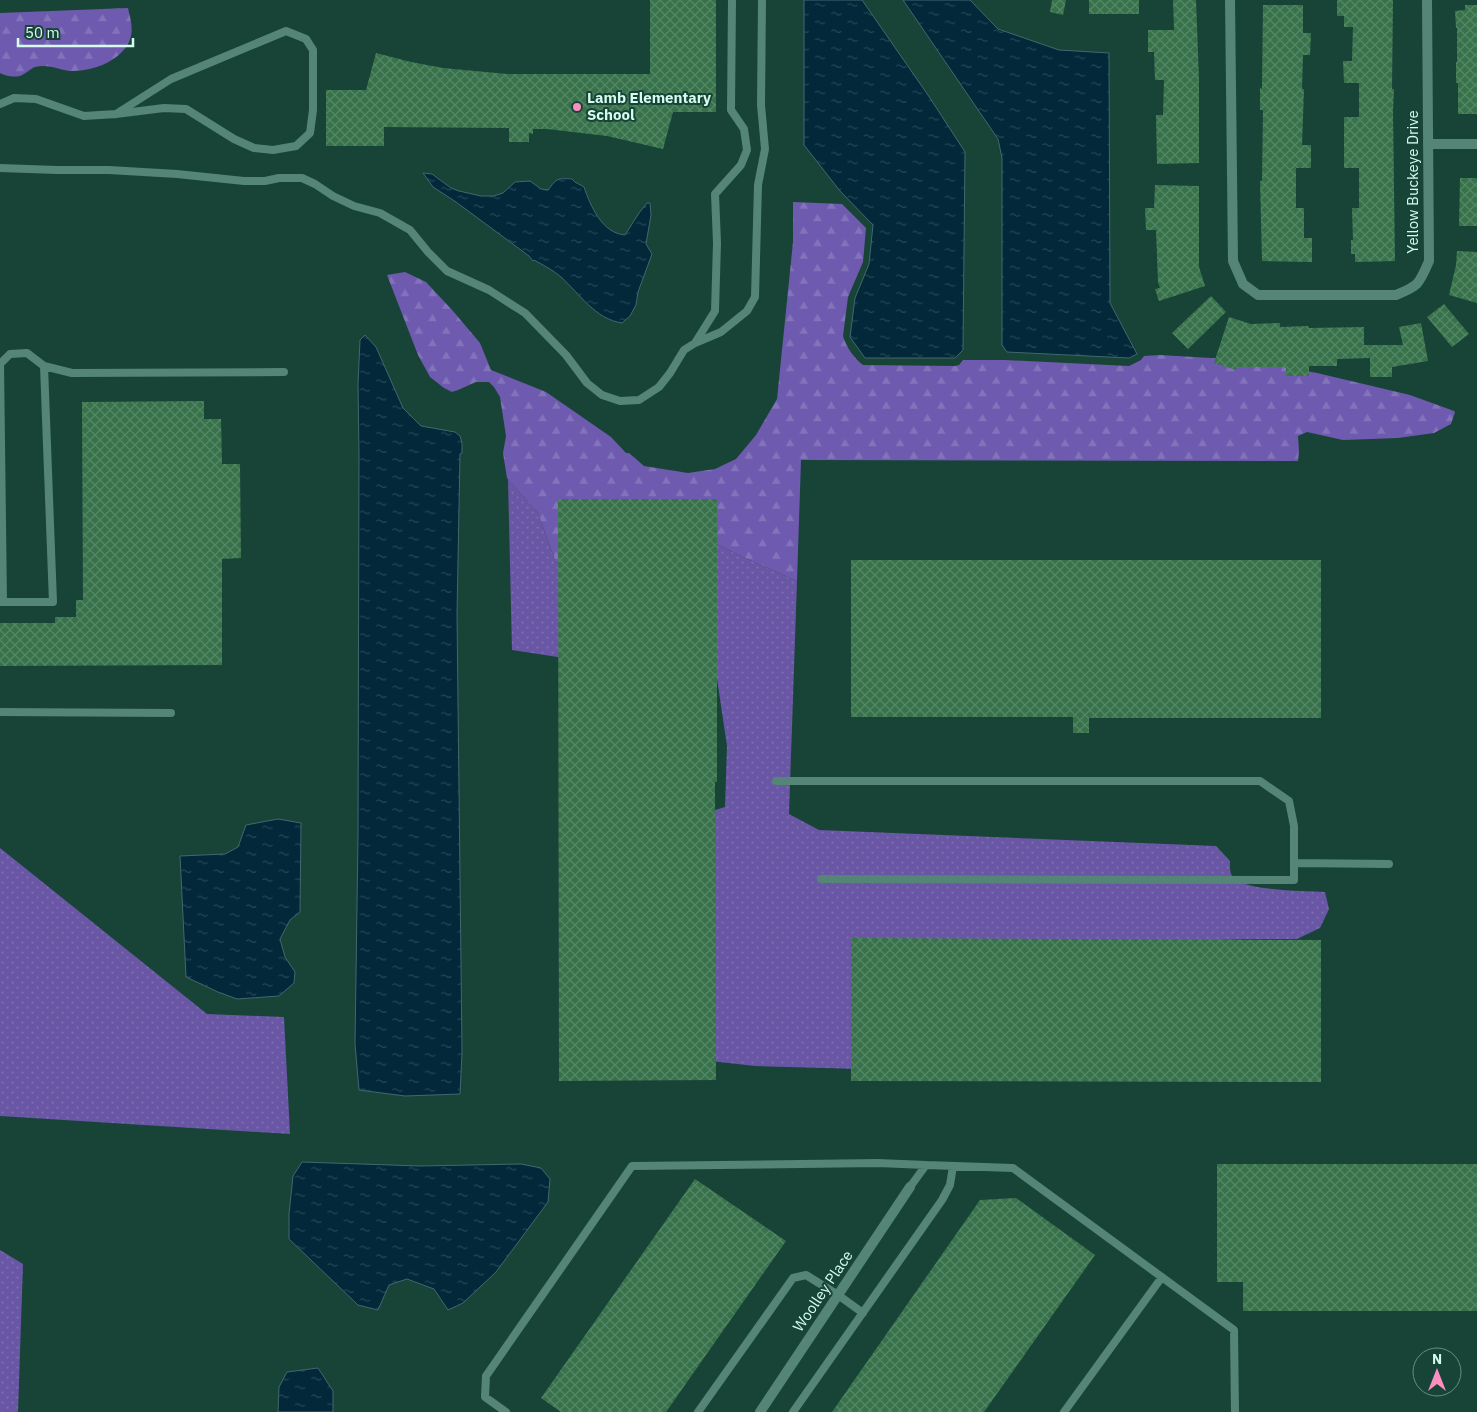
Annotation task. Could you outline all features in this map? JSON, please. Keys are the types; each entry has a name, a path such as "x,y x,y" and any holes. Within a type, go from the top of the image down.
{"street":[{"name":"Yellow Buckeye Drive","path":"1230,0 1233,261 1243,284 1258,295 1396,295 1414,287 1422,277 1428,262 1427,0"},
{"path":"1428,144 1477,144"},
{"name":"Woolley Place","path":"760,1412 910,1187"}],"lane":[{"path":"695,343 715,311 717,243 715,194 741,165 747,150 744,129 731,110 732,0"},
{"path":"0,168 109,170 177,174 244,182 264,182 279,178 302,178 333,196 354,206 380,213 410,230 447,271 489,290 525,313 566,355 586,383 602,395 620,401 639,400 659,387 684,350 721,332 748,311 755,297 758,184 765,149 761,105 762,0"},
{"path":"0,104 14,98 36,99 84,116 116,114 164,108 186,109 234,139 254,148 273,150 296,146 310,133 313,110 313,50 306,40 286,31 171,79 116,114"},
{"path":"44,366 53,602 2,602 0,364 10,354 27,353 44,366 72,373 284,372"},
{"path":"0,712 171,713"},
{"path":"776,781 1260,781 1289,801 1294,826 1294,880 821,879"},
{"path":"1294,863 1389,864"},
{"path":"506,1412 484,1397 486,1376 632,1166 878,1163 1013,1168 1234,1330 1235,1412"},
{"path":"910,1187 926,1165"},
{"path":"793,1412 942,1200 950,1185 954,1166"},
{"path":"698,1412 794,1278 806,1275 863,1313"},
{"path":"1064,1412 1162,1277"}],"shaded area":[{"path":"508,479 538,513 556,563 699,535 797,581 789,814 819,830 1216,846 1230,861 1230,871 1233,877 1242,883 1278,890 1325,892 1329,909 1320,928 1297,939 1143,943 1035,1074 755,1066 640,1053 702,814 725,807 727,746 715,665 623,667 512,650"},
{"path":"0,848 207,1014 284,1017 290,1134 0,1116"},
{"path":"0,1250 23,1264 18,1412 0,1412"}],"green space":[{"path":"128,8 132,27 130,39 121,53 107,63 90,69 73,71 40,66 20,76 8,76 0,73 0,13"},
{"path":"793,202 842,204 866,228 863,262 848,297 843,336 851,352 863,365 955,366 959,365 963,360 1005,360 1129,366 1141,360 1144,356 1160,355 1245,360 1317,373 1410,395 1455,412 1451,424 1434,433 1398,438 1343,440 1307,432 1298,436 1298,461 801,460 797,581 699,535 556,563 538,513 507,478 503,453 506,436 500,397 489,382 476,382 452,392 430,377 418,355 387,275 405,272 426,282 480,343 491,370 546,392 611,437 626,453 629,453 644,466 688,473 715,469 736,459 756,435 777,399 793,242"}],"water":[{"path":"804,0 862,0 965,152 963,350 955,358 865,358 850,337 855,298 869,264 873,225 840,191 804,145"},
{"path":"903,0 970,0 998,29 1059,50 1109,53 1110,303 1137,354 1129,358 1007,352 1002,345 1002,158 998,139"},
{"path":"423,173 432,174 451,188 481,196 494,196 503,193 515,182 530,181 541,189 548,190 558,180 572,179 584,187 590,203 604,224 617,233 625,235 639,213 647,203 650,203 651,215 646,244 652,254 638,292 636,305 630,316 622,323 604,317 588,305 558,274 533,261 529,256 433,187"},
{"path":"365,335 376,347 403,408 421,426 455,432 460,436 462,443 462,453 460,454 457,614 462,1053 460,1094 405,1096 359,1090 355,1044 358,836 358,384 360,340"},
{"path":"278,819 301,823 300,912 290,920 280,939 285,957 295,972 294,983 279,996 237,999 186,977 180,856 225,854 238,847 246,825"},
{"path":"302,1162 420,1166 521,1164 541,1168 550,1179 548,1202 496,1272 463,1303 448,1310 434,1289 407,1279 389,1285 378,1310 358,1305 289,1239 289,1214 293,1176"},
{"path":"318,1368 333,1391 333,1412 278,1412 279,1387 287,1372"}],"building":[{"path":"650,0 716,0 716,112 673,112 663,149 607,136 547,129 533,129 533,134 529,133 529,142 509,142 509,128 384,127 384,146 326,146 326,90 366,90 376,53 443,68 507,74 650,74"},
{"path":"1052,0 1066,0 1063,15 1050,12"},
{"path":"1089,0 1139,0 1139,14 1089,14"},
{"path":"1173,0 1196,0 1199,79 1199,163 1157,164 1156,115 1163,115 1164,80 1155,80 1154,52 1148,52 1148,30 1174,30"},
{"path":"1337,0 1393,0 1392,89 1394,89 1395,261 1355,262 1355,254 1351,254 1351,240 1353,240 1352,208 1359,208 1359,168 1344,168 1344,117 1359,117 1359,83 1344,83 1343,61 1352,61 1353,27 1344,27 1344,16 1337,16"},
{"path":"1263,5 1303,5 1303,33 1311,33 1310,55 1303,55 1302,145 1311,145 1311,168 1296,168 1296,208 1304,208 1304,238 1312,238 1312,262 1262,261 1260,181 1262,181 1263,110 1260,110 1260,88 1262,89"},
{"path":"1465,5 1477,5 1477,114 1458,114 1458,83 1456,83 1457,28 1455,11 1465,10"},
{"path":"1460,178 1477,178 1477,226 1459,226"},
{"path":"1155,185 1199,186 1199,267 1205,286 1159,301 1155,289 1160,288 1158,282 1156,230 1146,230 1145,208 1154,208"},
{"path":"1457,251 1477,252 1477,303 1449,295 1456,265"},
{"path":"1211,296 1226,312 1188,349 1172,333"},
{"path":"1444,304 1469,334 1452,347 1427,317"},
{"path":"1229,317 1251,324 1280,323 1280,327 1364,327 1364,345 1403,345 1399,327 1421,323 1428,361 1392,367 1392,377 1370,377 1370,358 1337,359 1337,366 1309,366 1309,376 1286,376 1286,367 1237,367 1236,370 1214,363"},
{"path":"204,401 204,419 221,419 222,464 240,464 241,558 222,559 222,665 0,666 0,623 55,623 55,617 76,617 76,600 83,600 82,402"},
{"path":"558,499 717,499 717,782 715,782 716,1080 559,1081"},
{"path":"851,560 1321,560 1321,718 1089,718 1089,733 1073,733 1073,717 851,717"},
{"path":"851,938 1321,940 1321,1082 851,1081"},
{"path":"1217,1164 1477,1164 1477,1311 1243,1311 1243,1282 1217,1282"},
{"path":"695,1179 786,1241 666,1412 561,1412 541,1398"},
{"path":"1016,1198 1095,1255 984,1412 832,1412 980,1200"}],"place":[{"name":"Lamb Elementary School","path":"577,107"}]}
